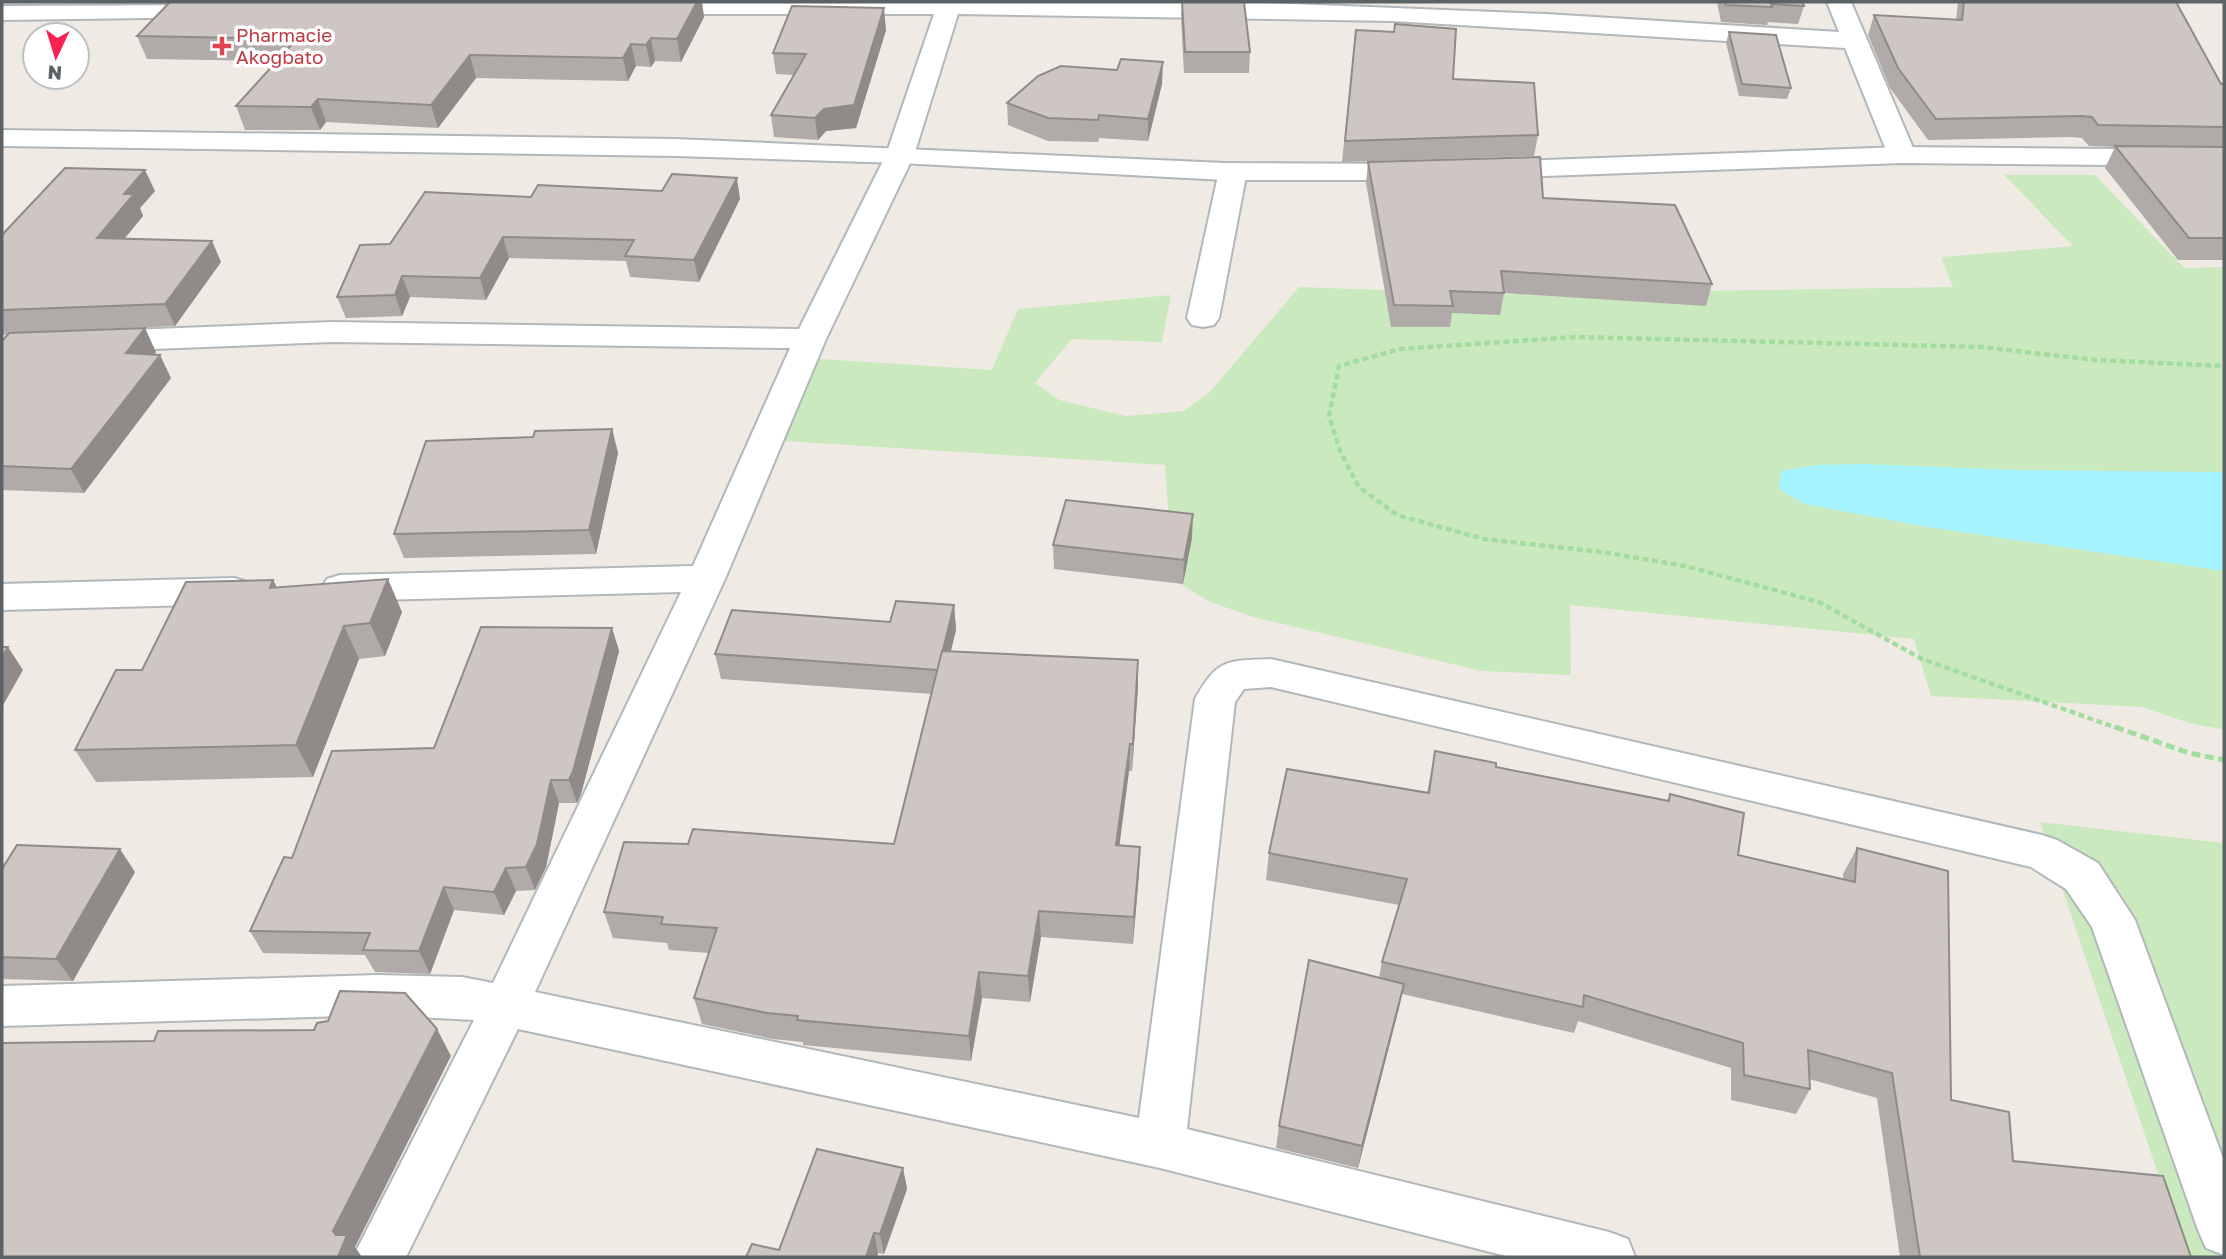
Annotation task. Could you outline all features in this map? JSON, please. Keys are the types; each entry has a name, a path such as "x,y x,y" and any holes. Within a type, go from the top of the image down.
{"street":[{"path":"1839,2 1902,155"},
{"path":"632,9 949,4 1240,9 1534,21 1854,41"},
{"path":"379,1257 505,1007 706,579 810,339 900,155 949,4"},
{"path":"2,41 34,7"},
{"path":"2,13 34,7 241,12"},
{"path":"2,138 523,143 900,155 1312,174 1902,155 2224,158"},
{"path":"1203,318 1233,171"},
{"path":"2,345 332,332 810,339"},
{"path":"306,589 706,579"},
{"path":"2,597 264,590"},
{"path":"1160,1145 1215,699 1233,675 1271,673 2042,852 2082,876 2112,920 2224,1230"},
{"path":"2,1006 378,995 462,997 1160,1145 1609,1257"}],"path":[{"path":"2224,366 2096,360 1982,346 1576,337 1400,349 1339,366 1329,416 1340,452 1359,487 1397,515 1483,539 1602,552 1685,566 1819,602 1922,659 2189,754 2224,760"}],"green space":[{"path":"2004,175 2095,175 2184,268 2224,267 2224,730 2189,723 2142,707 1931,696 1914,639 1570,605 1571,675 1482,671 1253,617 1208,601 1173,579 1165,465 785,441 806,358 992,370 1018,309 1171,295 1162,342 1072,339 1035,383 1059,400 1126,416 1184,411 1210,392 1299,287 1502,294 1953,287 1941,257 2073,246"},
{"path":"2040,822 2224,843 2224,1257 2186,1257"}],"water":[{"path":"1862,464 2018,470 2224,472 2224,571 1922,526 1804,504 1779,489 1781,471 1816,465"}],"building":[{"path":"170,2 697,2 677,39 651,38 646,45 631,44 623,58 470,55 431,105 318,99 311,107 236,106 294,42 287,42 289,39 137,36"},
{"path":"1182,2 1244,2 1250,52 1185,52"},
{"path":"1725,2 1802,2 1804,6 1726,5"},
{"path":"1964,2 2176,2 2221,84 2224,84 2224,127 2098,125 2092,117 2081,116 1936,119 1898,68 1874,15 1962,20"},
{"path":"792,6 884,8 854,105 824,109 815,118 771,115 806,54 773,53"},
{"path":"1395,24 1456,29 1453,79 1534,83 1538,135 1345,141 1356,30 1394,32"},
{"path":"1729,32 1776,35 1791,88 1742,84"},
{"path":"1121,59 1163,62 1148,119 1099,115 1098,120 1048,118 1007,103 1038,76 1061,66 1117,70"},
{"path":"2115,146 2224,147 2224,238 2189,238"},
{"path":"1540,157 1543,198 1675,205 1712,284 1501,271 1504,293 1450,291 1453,306 1394,305 1368,162"},
{"path":"65,168 145,170 124,194 134,194 97,238 212,241 165,304 2,310 2,235"},
{"path":"672,174 737,178 694,260 625,256 634,240 503,237 480,278 402,276 395,295 337,297 360,245 390,244 425,192 531,197 538,185 662,191"},
{"path":"145,328 126,353 160,355 71,469 2,466 2,341 9,333"},
{"path":"612,429 589,530 394,534 426,441 533,437 535,431"},
{"path":"1066,500 1193,514 1184,560 1053,545"},
{"path":"388,579 370,623 344,626 296,745 75,750 116,670 142,670 186,582 273,580 270,588"},
{"path":"896,601 954,605 938,670 715,654 732,610 890,622"},
{"path":"481,627 612,628 573,771 569,780 551,780 537,844 526,867 506,868 494,892 444,887 419,951 363,950 370,933 250,931 284,857 292,858 332,751 434,748"},
{"path":"942,651 1138,660 1133,744 1130,744 1116,845 1140,847 1134,917 1039,911 1028,976 979,972 969,1036 797,1020 798,1016 767,1013 694,998 717,928 661,924 663,917 604,912 624,842 688,844 693,829 894,844"},
{"path":"1435,751 1496,763 1496,767 1669,801 1670,794 1744,813 1738,855 1855,882 1857,848 1948,871 1951,1100 2009,1112 2013,1161 2163,1176 2191,1257 1920,1257 1892,1073 1808,1050 1810,1089 1744,1075 1743,1043 1584,995 1583,1007 1382,962 1407,879 1269,853 1287,769 1429,793"},
{"path":"17,845 120,849 56,959 2,957 2,869"},
{"path":"1309,960 1404,984 1362,1146 1279,1126"},
{"path":"340,991 405,993 437,1029 333,1231 336,1235 347,1235 338,1257 2,1257 2,1043 154,1041 158,1031 314,1030 317,1023 328,1021"},
{"path":"817,1149 903,1168 880,1234 874,1233 866,1257 746,1257 752,1244 779,1250"}],"place":[{"name":"Pharmacie Akogbato","path":"222,46"}]}
